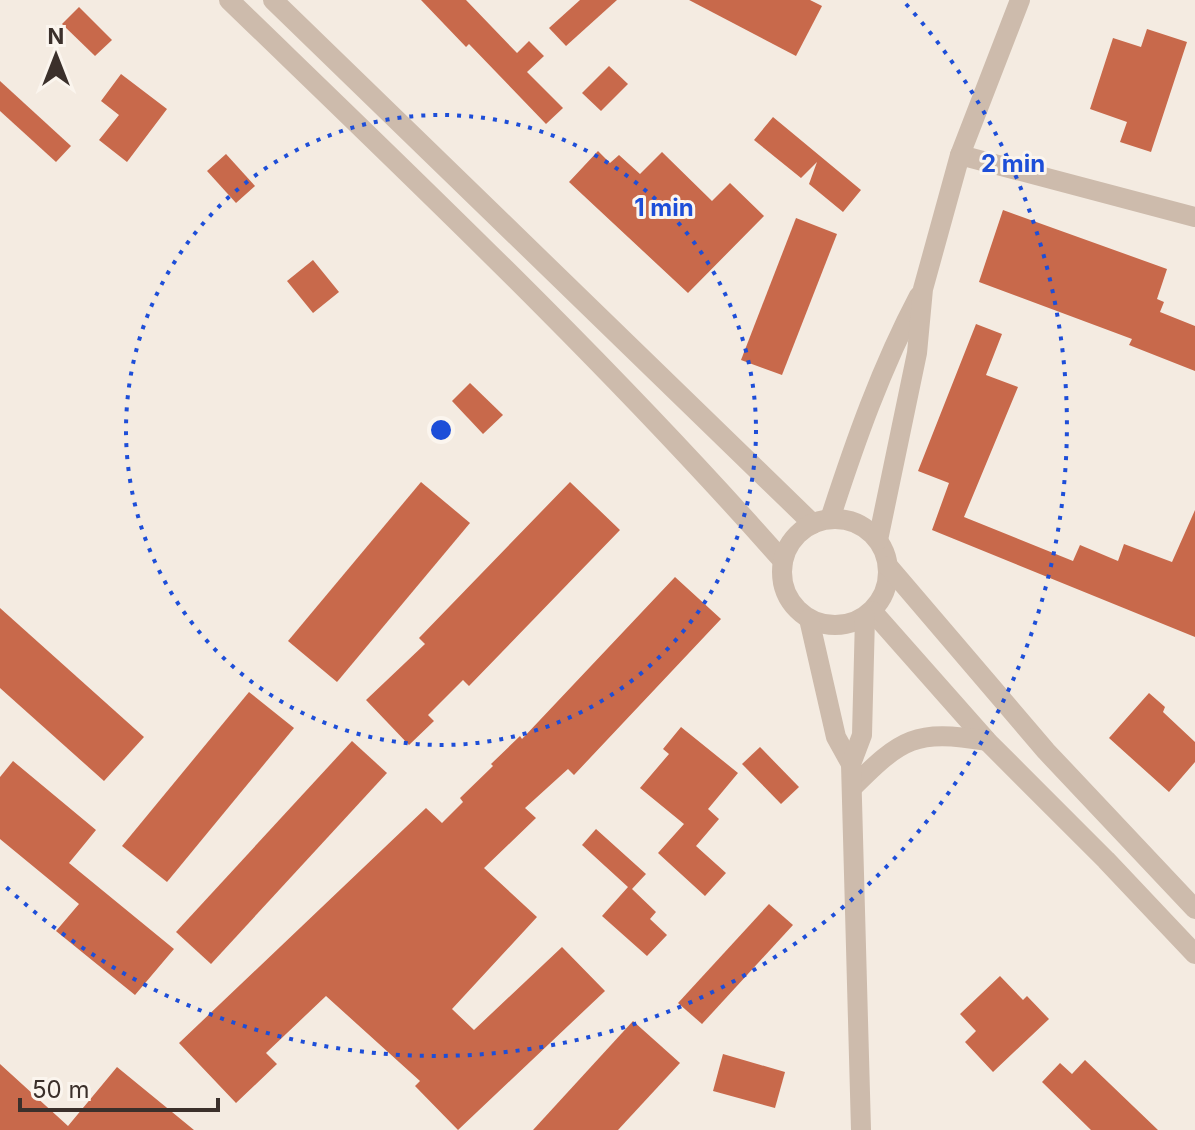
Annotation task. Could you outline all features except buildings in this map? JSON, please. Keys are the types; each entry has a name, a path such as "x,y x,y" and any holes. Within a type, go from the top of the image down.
{"street":[{"path":"229,0 595,357 783,561"},
{"path":"273,0 822,522"},
{"path":"878,540 917,353 923,289 960,155 1020,0"},
{"path":"960,155 1195,217"},
{"path":"822,522 893,345 923,289"},
{"path":"822,522 852,522 862,526 878,540 885,552 888,583 882,598 868,614 852,623 823,624 809,619 786,594 782,578 783,561 793,539 822,522"},
{"path":"888,566 1046,751 1195,909"},
{"path":"868,614 1195,954"},
{"path":"861,1130 851,764 862,735 868,614"},
{"path":"809,619 836,737 851,764"},
{"path":"852,788 887,753 906,743 925,737 952,735 987,741"}]}
